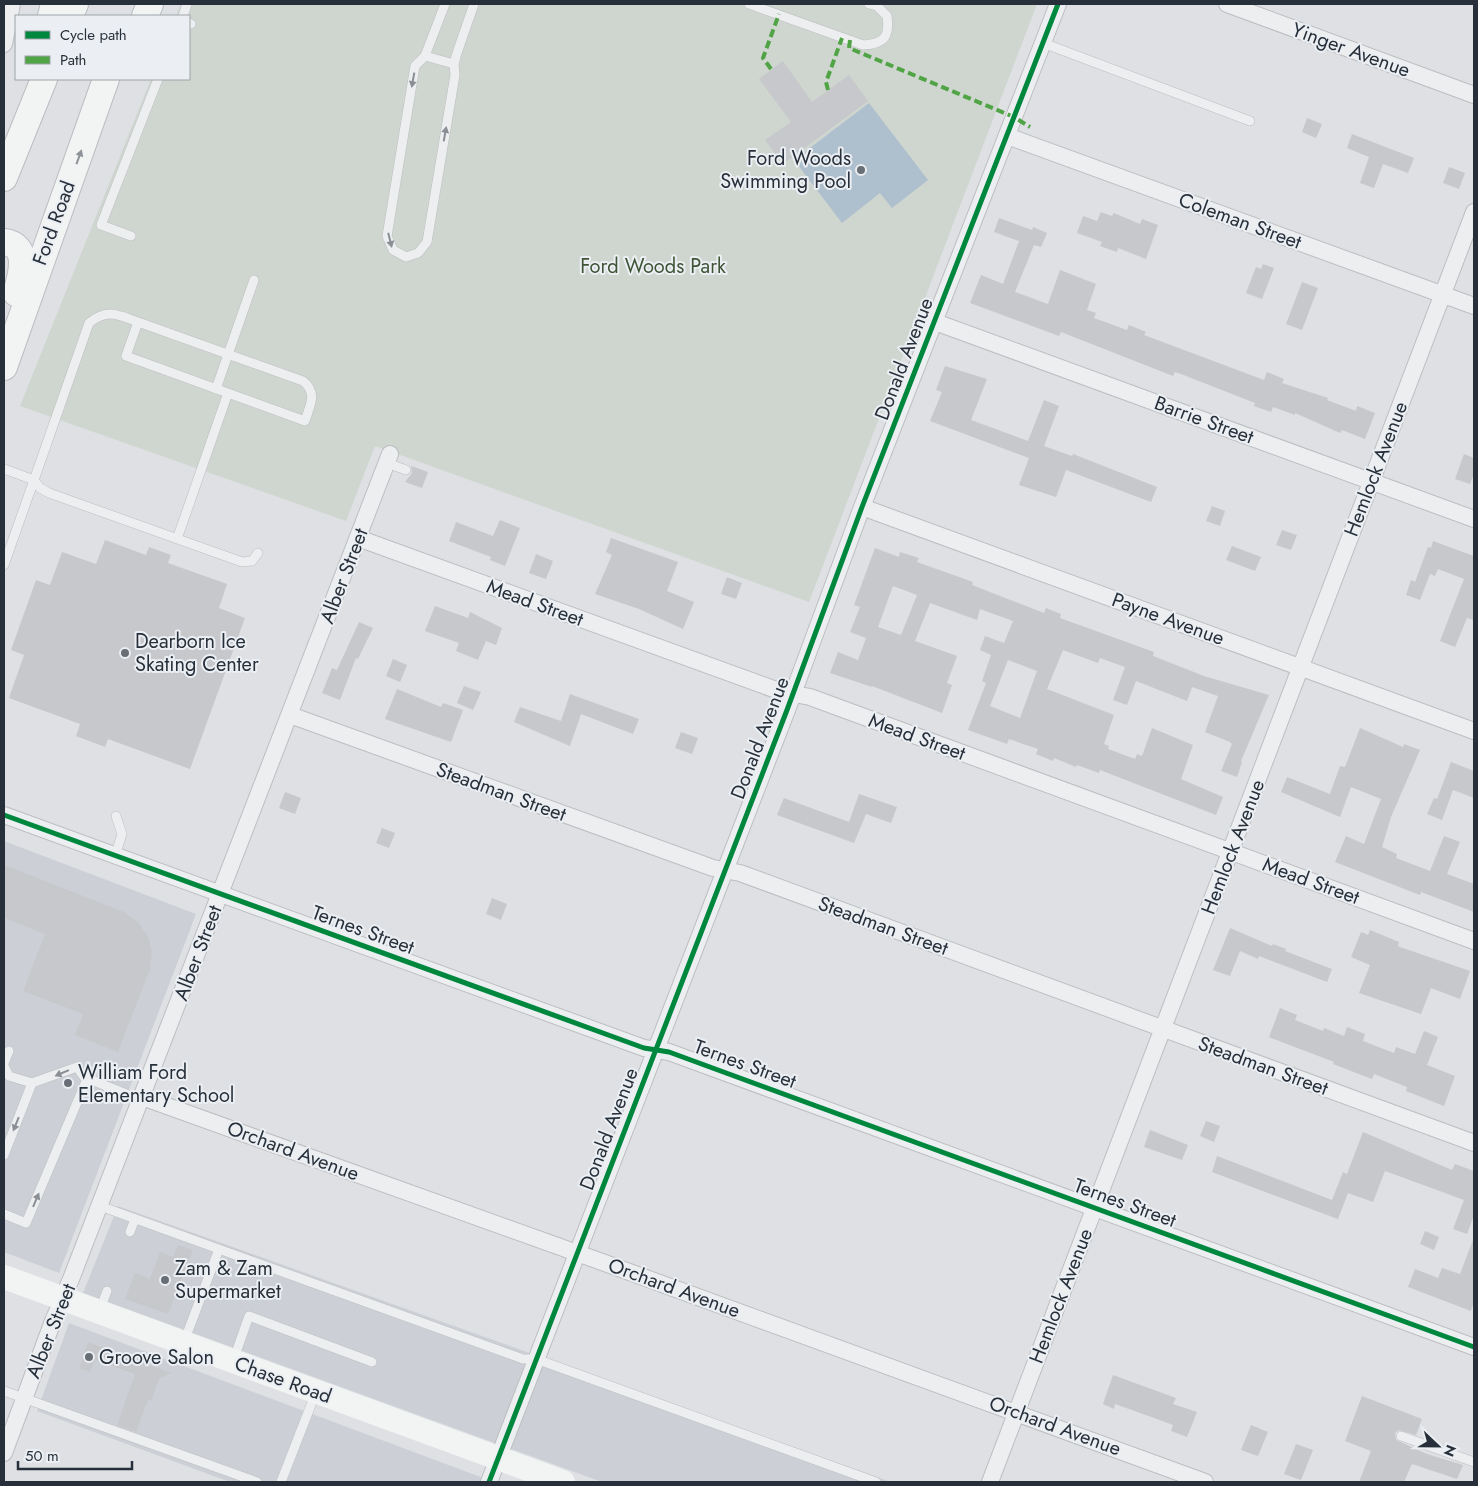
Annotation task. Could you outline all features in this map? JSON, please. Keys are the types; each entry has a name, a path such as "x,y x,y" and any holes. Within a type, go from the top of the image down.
{"main road":[{"path":"25,124 36,80"},
{"path":"4,178 44,80"},
{"name":"Ford Road","path":"4,368 106,80"},
{"path":"88,131 106,106 118,80"},
{"path":"4,242 12,243 20,250 22,260 20,281 4,329"}],"street":[{"name":"Donald Avenue","path":"489,1482 793,694 862,507 1058,4"},
{"name":"Yinger Avenue","path":"1227,4 1474,95"},
{"path":"4,44 9,9"},
{"name":"Coleman Street","path":"1007,136 1474,306"},
{"name":"Hemlock Avenue","path":"990,1482 1232,852 1474,212"},
{"name":"Barrie Street","path":"935,322 1474,519"},
{"name":"Alber Street","path":"4,1453 389,458"},
{"name":"Payne Avenue","path":"862,507 1474,731"},
{"name":"Mead Street","path":"358,538 779,691 810,697 1474,941"},
{"name":"Steadman Street","path":"290,715 713,868 740,873 1474,1143"},
{"name":"Ternes Street","path":"4,815 644,1048 669,1052 1474,1347"},
{"name":"Orchard Avenue","path":"141,1098 577,1252 1205,1482"},
{"name":"Chase Road","path":"4,1277 62,1299 103,1302 184,1343 563,1482"}],"lane":[{"path":"445,4 425,56 415,66 387,236 393,250 406,257 418,253 427,242 455,75 454,64 474,4"},
{"path":"749,4 863,45 876,44 885,38 888,28 887,16 877,6 869,4"},
{"path":"1042,43 1250,121"},
{"path":"425,56 454,64"},
{"path":"130,236 101,225 158,80"},
{"path":"216,389 254,280"},
{"path":"4,565 90,323 100,314 116,314 303,381 311,387 314,396 305,421 126,356 138,322"},
{"path":"177,538 228,393"},
{"path":"389,458 406,470"},
{"path":"4,469 34,480 40,488 49,493 242,562 252,562 258,553"},
{"path":"115,856 122,834 116,816"},
{"path":"9,1051 4,1064 9,1076 32,1084 77,1067 87,1078 141,1098"},
{"path":"4,1214 26,1223 87,1078"},
{"path":"4,1154 32,1084"},
{"path":"100,1206 523,1359 536,1359 876,1482"},
{"path":"130,1232 135,1218"},
{"path":"184,1343 219,1249"},
{"path":"233,1361 249,1316 372,1362"},
{"path":"4,1391 257,1482"},
{"path":"282,1482 316,1392"},
{"path":"1401,1436 1474,1462"}],"shaded area":[{"name":"William Ford Elementary School","path":"4,841 196,914 59,1273 4,1252"},
{"path":"118,1206 891,1482 602,1482 83,1293"},
{"path":"69,1323 494,1482 230,1482 37,1411"}],"green space":[{"name":"Ford Woods Park","path":"181,4 1037,4 809,602 375,446 346,521 20,406 151,80 190,80 190,15 176,15"}],"water":[{"name":"Ford Woods Swimming Pool","path":"869,103 928,180 892,208 880,193 842,223 794,160"}],"building":[{"path":"783,61 812,102 849,75 868,101 783,164 765,140 791,122 759,79"},
{"path":"1307,118 1322,124 1316,138 1302,132"},
{"path":"1352,134 1414,158 1408,173 1383,164 1374,188 1360,183 1369,157 1347,148"},
{"path":"1449,167 1465,173 1459,189 1443,183"},
{"path":"1101,212 1112,216 1114,213 1140,224 1142,219 1158,225 1146,259 1118,248 1117,252 1100,246 1102,242 1077,233 1083,216 1097,221"},
{"path":"999,218 1032,230 1033,227 1047,233 1041,247 1034,245 1015,292 1048,304 1060,270 1096,284 1087,310 1096,313 1094,318 1127,330 1129,325 1146,332 1144,335 1264,380 1267,372 1284,379 1282,383 1328,398 1327,400 1356,411 1357,406 1375,413 1365,439 1342,430 1340,433 1295,413 1295,415 1273,407 1271,412 1254,406 1255,403 1181,374 1175,372 1173,376 1061,332 1059,336 970,303 981,275 1003,284 1019,241 994,232"},
{"path":"1263,264 1274,268 1262,299 1246,293 1256,267 1261,269"},
{"path":"1302,282 1318,288 1302,330 1286,324"},
{"path":"945,366 987,379 971,420 1028,441 1044,400 1059,406 1044,446 1072,456 1073,454 1157,487 1151,502 1066,470 1056,497 1019,485 1029,458 930,421 942,392 936,390"},
{"path":"1464,454 1474,458 1474,474 1470,484 1455,479"},
{"path":"411,466 428,472 422,488 405,482 412,473"},
{"path":"1212,506 1225,511 1220,526 1206,521"},
{"path":"500,520 520,528 505,566 490,560 491,557 449,541 456,522 493,536"},
{"path":"1282,530 1297,535 1291,550 1276,545"},
{"path":"611,538 678,562 667,591 694,602 683,629 639,609 595,594 612,555 606,552"},
{"name":"Dearborn Ice Skating Center","path":"105,540 146,555 149,547 171,555 168,563 227,584 219,608 245,618 190,769 108,739 105,747 76,736 80,724 9,698 24,655 11,650 36,580 50,585 62,552 96,564"},
{"path":"1433,541 1474,556 1474,620 1467,618 1455,647 1440,641 1464,579 1438,569 1435,576 1430,574 1420,600 1406,595 1411,580 1415,582 1428,547 1431,548"},
{"path":"1232,546 1261,557 1255,571 1226,560"},
{"path":"875,548 899,557 900,552 919,558 917,562 973,582 972,585 1044,613 1046,608 1061,614 1060,618 1154,652 1153,656 1204,676 1269,695 1241,761 1237,777 1221,771 1232,744 1205,732 1218,696 1192,687 1187,701 1136,681 1127,705 1113,700 1125,667 1100,658 1098,663 1063,650 1047,689 1114,715 1104,744 1109,746 1108,749 1135,759 1137,754 1142,756 1152,728 1193,745 1181,779 1223,797 1216,815 1100,770 1099,773 1077,765 1076,767 1054,758 1053,761 1036,754 1038,749 1009,739 1007,744 968,730 986,683 982,681 991,655 980,650 985,636 1004,643 1013,621 980,609 977,620 930,603 915,641 957,656 947,683 952,685 942,713 872,686 830,673 838,652 858,660 866,638 850,632 860,607 854,605","holes":["893,586 917,595 901,635 878,627","1008,660 1037,671 1020,718 990,706"]},
{"path":"536,554 553,561 546,579 529,573"},
{"path":"727,577 742,583 736,599 721,594"},
{"path":"435,606 468,618 470,612 502,628 496,645 486,641 478,660 456,651 459,643 425,631"},
{"path":"359,622 373,628 358,659 356,658 340,700 322,693 332,668 337,670"},
{"path":"393,659 407,665 400,682 386,676"},
{"path":"464,686 481,692 473,710 457,703"},
{"path":"397,689 441,707 443,703 463,710 451,742 385,719"},
{"path":"570,694 639,719 633,734 581,714 570,746 514,722 520,707 561,721"},
{"path":"1360,728 1403,747 1404,744 1420,750 1391,817 1382,847 1397,854 1396,858 1430,871 1444,836 1460,842 1447,874 1474,884 1474,912 1421,892 1420,895 1335,862 1346,836 1364,844 1381,799 1351,787 1340,817 1281,792 1287,777 1330,794 1340,766 1345,767"},
{"path":"681,732 698,738 692,754 675,748"},
{"path":"1451,762 1474,771 1474,798 1453,790 1442,820 1427,814 1434,798 1437,799"},
{"path":"285,792 301,798 295,814 279,808"},
{"path":"859,794 897,807 891,823 866,814 854,843 777,815 784,798 849,822"},
{"path":"382,828 395,833 389,848 376,843"},
{"name":"William Ford Elementary School","path":"4,865 124,912 139,923 148,937 152,951 150,969 118,1052 75,1035 83,1014 23,991 45,934 4,918"},
{"path":"492,898 507,904 501,920 486,914"},
{"path":"1230,928 1332,969 1327,982 1259,956 1258,959 1240,951 1230,976 1213,970"},
{"path":"1370,930 1399,942 1398,946 1400,947 1470,971 1460,999 1431,988 1421,1014 1359,993 1370,965 1351,957 1361,932 1368,935"},
{"path":"1280,1008 1297,1015 1295,1020 1323,1031 1324,1028 1344,1036 1347,1027 1365,1034 1363,1041 1394,1053 1396,1047 1415,1054 1424,1031 1438,1037 1427,1065 1455,1076 1444,1106 1406,1091 1407,1087 1374,1074 1372,1079 1269,1037"},
{"path":"1206,1121 1220,1126 1214,1142 1200,1136"},
{"path":"1150,1130 1188,1145 1182,1160 1144,1147"},
{"path":"1363,1132 1452,1170 1455,1164 1474,1171 1474,1215 1467,1234 1453,1229 1464,1200 1385,1171 1373,1202 1348,1193 1338,1219 1212,1172 1217,1156 1332,1200 1343,1172 1347,1174"},
{"path":"1425,1231 1439,1237 1434,1250 1420,1244"},
{"path":"1473,1240 1474,1301 1471,1311 1408,1287 1415,1269 1438,1278 1442,1268 1460,1274"},
{"name":"Zam & Zam Supermarket","path":"178,1245 193,1250 168,1314 125,1299 135,1273 150,1279 160,1252 173,1257"},
{"path":"88,1342 171,1373 159,1379 151,1401 148,1400 136,1432 117,1425 135,1374 95,1360 90,1372 79,1368"},
{"path":"1113,1375 1176,1398 1173,1404 1197,1412 1187,1437 1171,1431 1173,1425 1115,1404 1114,1409 1103,1404"},
{"path":"1362,1396 1422,1419 1416,1435 1399,1430 1395,1433 1396,1440 1427,1454 1463,1465 1457,1479 1412,1464 1404,1482 1359,1482 1371,1451 1345,1441"},
{"path":"1251,1425 1268,1432 1258,1456 1241,1450"},
{"path":"1296,1444 1313,1450 1301,1480 1284,1474"}],"marked path":[{"path":"771,69 763,58 779,14"},
{"path":"828,90 826,82 842,38"},
{"path":"850,40 849,48 1014,117 1030,127"}],"cycle path":[{"path":"489,1482 787,710 862,507 1058,4"},
{"path":"4,815 644,1048 669,1052 1474,1347"}],"place":[{"name":"Ford Woods Swimming Pool","path":"861,170"},
{"name":"Dearborn Ice Skating Center","path":"125,653"},
{"name":"William Ford Elementary School","path":"68,1083"},
{"name":"Zam & Zam Supermarket","path":"165,1280"},
{"name":"Groove Salon","path":"89,1357"}]}
